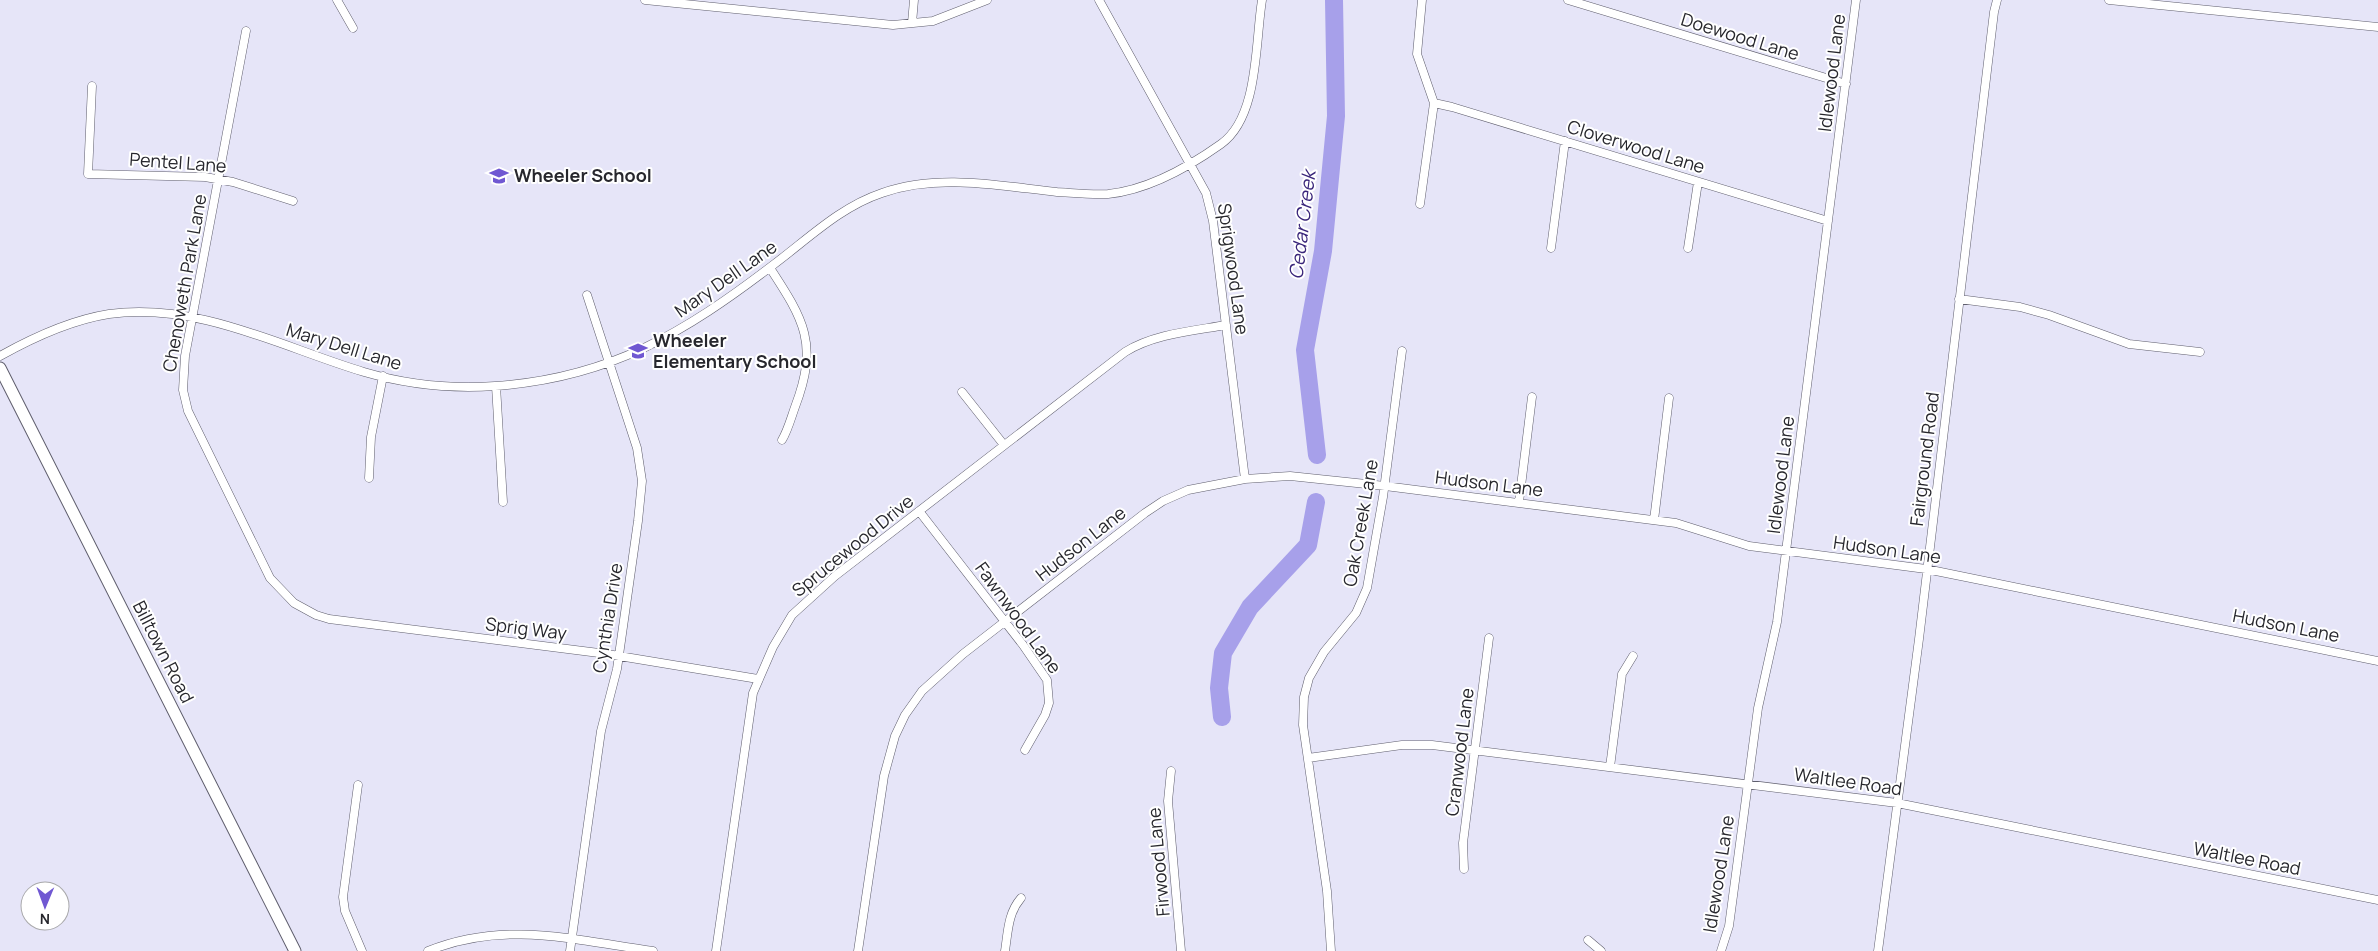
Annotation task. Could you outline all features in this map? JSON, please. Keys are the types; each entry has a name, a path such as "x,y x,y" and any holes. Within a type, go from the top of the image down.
{"main road":[{"name":"Billtown Road","path":"0,368 295,951"}],"street":[{"path":"337,0 353,28"},
{"path":"645,0 893,25 933,21 987,0"},
{"path":"912,23 914,0"},
{"name":"Sprigwood Lane","path":"1099,0 1191,163 1206,193 1212,212 1245,479"},
{"name":"Mary Dell Lane","path":"0,356 44,334 96,316 138,312 193,316 383,376 430,384 496,386 556,378 608,363 667,338 692,324 770,268 843,211 868,198 903,186 938,182 1086,194 1112,194 1132,189 1191,163 1230,138 1241,123 1251,90 1262,0"},
{"path":"1420,204 1434,103 1417,54 1422,0"},
{"name":"Doewood Lane","path":"1568,0 1846,84"},
{"name":"Idlewood Lane","path":"1721,951 1729,926 1758,708 1777,622 1856,0"},
{"name":"Fairground Road","path":"1878,951 1997,0"},
{"path":"2109,0 2135,1 2378,27"},
{"name":"Chenoweth Park Lane","path":"246,31 217,179 183,378 188,411 270,578 294,603"},
{"name":"Pentel Lane","path":"92,86 88,174 182,175 217,179 234,182 293,201"},
{"name":"Cloverwood Lane","path":"1434,103 1452,106 1828,221"},
{"path":"1551,248 1565,141"},
{"path":"1688,248 1698,182"},
{"path":"770,268 802,322 807,348 804,379 782,440"},
{"name":"Cynthia Drive","path":"570,951 601,731 619,656 642,482 637,448 587,295"},
{"path":"1959,300 2020,307 2049,315 2130,344 2200,352"},
{"name":"Sprucewood Drive","path":"716,951 753,693 773,647 792,615 835,576 1135,346 1159,338 1226,325"},
{"name":"Oak Creek Lane","path":"1331,951 1327,891 1304,725 1306,688 1316,664 1356,612 1367,588 1385,486 1402,352"},
{"path":"369,478 371,437 383,376"},
{"path":"496,386 503,502"},
{"path":"962,392 1004,445"},
{"path":"1519,502 1532,397"},
{"path":"1654,520 1669,398"},
{"name":"Hudson Lane","path":"858,951 884,776 895,736 905,715 933,680 1005,622 1162,501 1201,486 1245,479 1290,476 1519,502 1654,520 1694,527 1749,546 1926,569 2378,660"},
{"name":"Fawnwood Lane","path":"919,511 1041,669 1049,687 1049,703 1045,715 1025,750"},
{"name":"Sprig Way","path":"294,603 316,615 329,619 619,656 758,678"},
{"name":"Cranwood Lane","path":"1464,869 1463,843 1489,638"},
{"path":"1610,767 1622,674 1633,656"},
{"name":"Waltlee Road","path":"1308,758 1402,745 1432,745 1748,784 1897,804 2378,900"},
{"name":"Firwood Lane","path":"1171,771 1168,800 1181,951"},
{"path":"358,784 343,897 345,911 362,951"},
{"path":"1005,951 1010,914 1013,906 1021,898"},
{"path":"428,951 463,939 490,934 525,934 653,951"},
{"path":"1588,940 1601,951"}],"waterway":[{"name":"Cedar Creek","path":"1317,455 1305,350 1323,251 1336,116 1334,0"},
{"name":"Cedar Creek","path":"1222,717 1219,688 1223,653 1250,607 1308,545 1316,502"}],"place":[{"name":"Wheeler School","path":"499,176"},
{"name":"Wheeler Elementary School","path":"638,351"}]}
